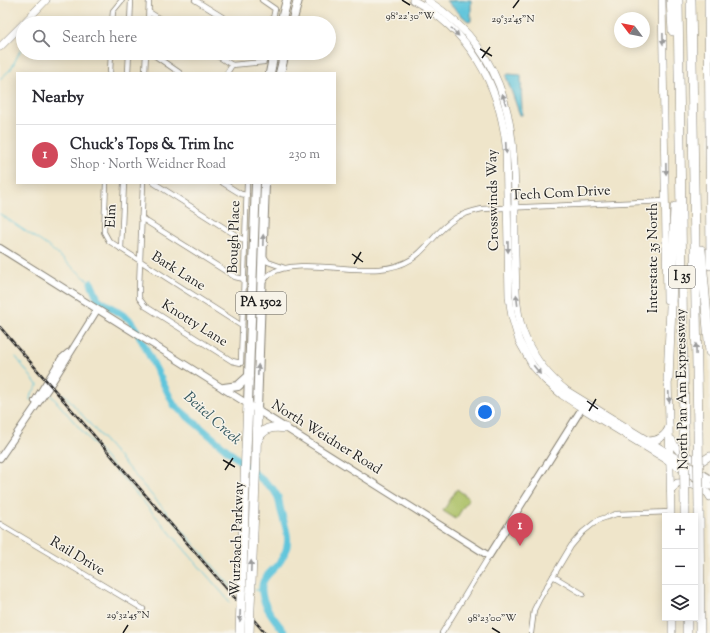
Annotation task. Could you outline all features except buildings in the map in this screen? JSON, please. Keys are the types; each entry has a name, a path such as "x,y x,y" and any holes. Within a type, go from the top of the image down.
{"highway":[{"path":"283,16 287,0"},
{"path":"294,16 298,0"},
{"path":"671,0 674,94 679,105"},
{"name":"North Pan Am Expressway","path":"678,0 685,513"},
{"name":"North Pan Am Expressway","path":"691,0 700,633"},
{"path":"697,0 697,58 693,124 699,187 702,266 710,352"},
{"path":"270,72 273,60"},
{"path":"280,72 283,60"},
{"path":"668,380 675,216 674,150 680,124"},
{"name":"Wurzbach Parkway","path":"240,633 256,184"},
{"name":"Wurzbach Parkway","path":"249,633 265,184"},
{"path":"224,388 238,386 249,376"},
{"path":"256,443 261,433 267,428 285,428"},
{"path":"687,621 687,633"}],"main road":[{"path":"31,16 46,0"},
{"name":"Crosswinds Way","path":"413,0 444,21 461,38 477,58 493,88 501,111 505,134 516,297 522,339 550,376 583,405"},
{"name":"Crosswinds Way","path":"427,0 440,9 467,34 490,67 499,85 512,132 511,207"},
{"name":"Interstate 35 North","path":"662,0 671,513"},
{"path":"708,0 710,266"},
{"path":"0,47 16,32"},
{"path":"583,405 647,441 710,486"},
{"path":"583,405 671,459 710,479"},
{"path":"647,441 654,441 662,437 666,433 670,423"},
{"path":"670,436 677,451 682,454 702,461 710,456"},
{"path":"671,491 676,484 682,483 694,486 706,492 710,497"},
{"path":"672,621 672,633"}],"street":[{"path":"112,16 113,9 122,0"},
{"path":"130,16 131,0"},
{"path":"149,0 149,16"},
{"path":"196,0 221,16"},
{"path":"263,0 275,8 273,16"},
{"path":"149,12 155,16"},
{"path":"110,72 111,60"},
{"path":"128,72 129,60"},
{"path":"145,72 146,60"},
{"path":"161,60 179,72"},
{"path":"224,60 232,65 264,62 264,60"},
{"path":"228,72 232,65"},
{"name":"Bark Lane","path":"106,184 105,234 111,243 242,326"},
{"name":"Elm","path":"121,249 124,184"},
{"path":"140,261 143,184"},
{"path":"156,184 246,241"},
{"path":"225,184 241,194 247,195"},
{"name":"Bough Place","path":"241,363 247,184"},
{"name":"Tech Com Drive","path":"263,255 268,262 285,268 378,269 395,266 420,253 440,232 457,218 482,208 666,202"},
{"path":"141,218 235,277 244,279"},
{"name":"North Weidner Road","path":"0,248 130,332 224,388 489,556"},
{"name":"Knotty Lane","path":"140,261 139,298 145,306 232,361 241,363"},
{"name":"Tech Com Drive","path":"262,286 270,274 285,268"},
{"path":"0,458 49,387 97,310"},
{"path":"442,633 583,405"},
{"path":"530,633 534,610 553,576 578,537 598,520 623,513 662,514"},
{"name":"Rail Drive","path":"0,524 143,609"},
{"path":"553,576 583,594"}],"green space":[{"path":"457,489 469,498 456,519 443,511"}],"water":[{"path":"471,0 471,21 469,22 446,1"},
{"path":"508,74 521,75 522,115 520,115 506,76"}],"waterway":[{"path":"0,79 11,69 16,59"},
{"name":"Beitel Creek","path":"0,214 49,247 91,283"},
{"name":"Beitel Creek","path":"91,283 98,299 129,319 135,327 174,405 273,489 277,496 288,542 285,554 264,579 262,593 263,600 269,612 285,633"},
{"path":"16,357 38,386"},
{"path":"30,400 31,394 38,385"},
{"path":"50,394 230,602"},
{"path":"63,395 64,394 234,590 238,590"},
{"name":"Beitel Creek","path":"255,590 262,590"}],"railway":[{"path":"0,327 265,633"}],"place":[{"name":"Chuck's Tops & Trim Inc","path":"520,546"}]}
